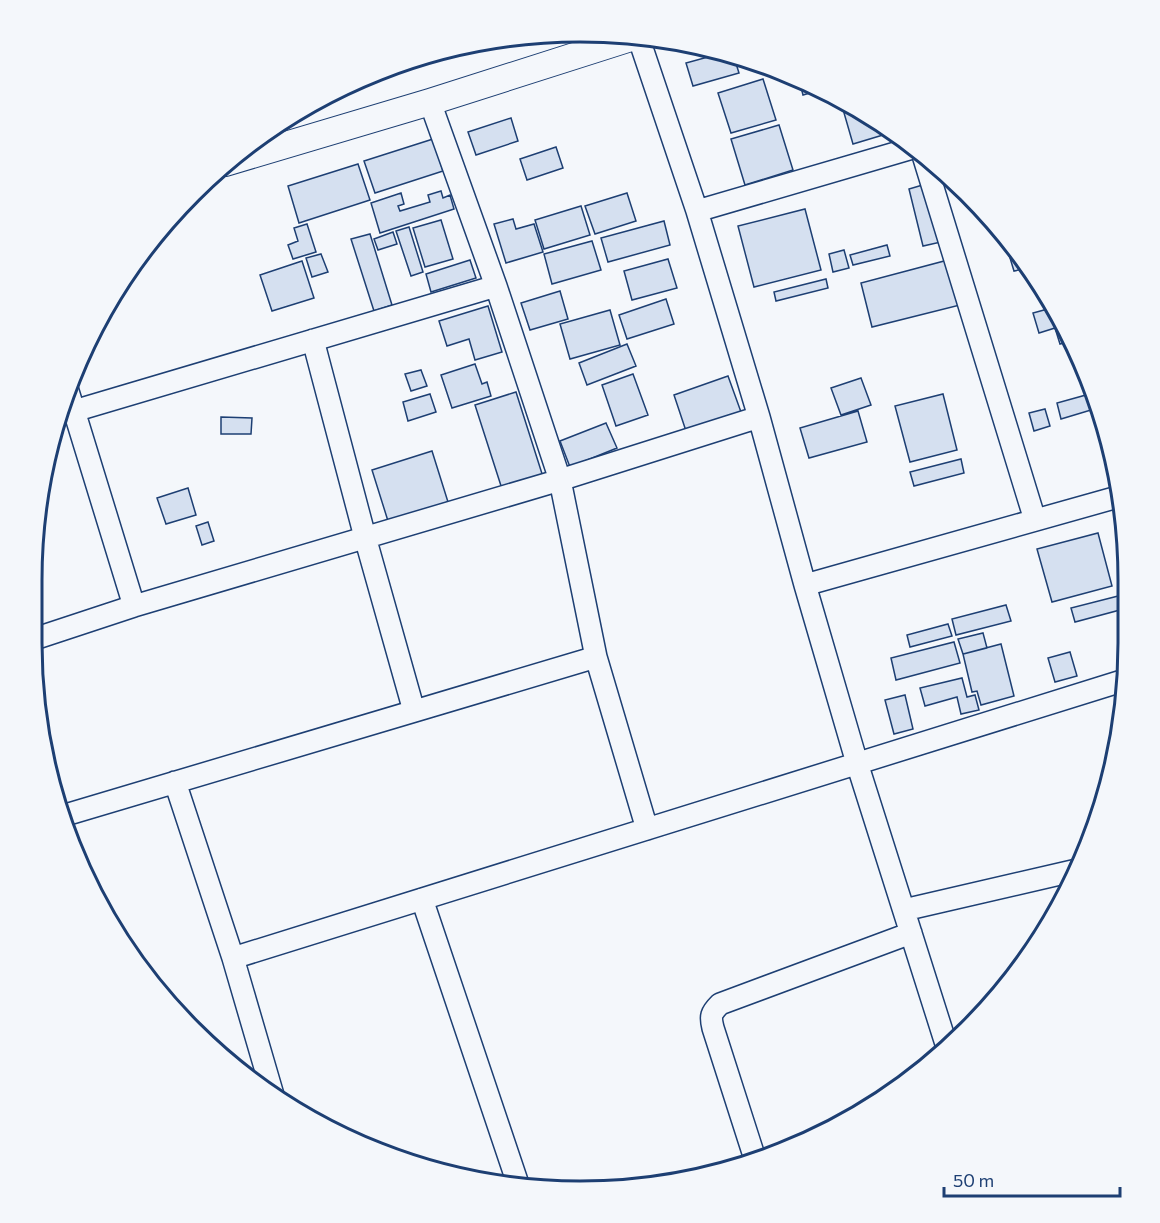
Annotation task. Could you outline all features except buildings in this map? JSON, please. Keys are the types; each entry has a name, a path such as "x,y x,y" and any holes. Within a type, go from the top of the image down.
{"street":[{"path":"248,156 616,43"},
{"path":"641,46 697,211 759,417 857,763 944,1038"},
{"path":"430,102 496,286 560,480 596,657 647,829"},
{"path":"697,211 904,150"},
{"path":"927,170 1035,520"},
{"path":"73,400 313,340 496,286"},
{"path":"313,340 414,711"},
{"path":"72,404 134,606"},
{"path":"42,636 134,606 560,480 759,417"},
{"path":"805,585 1111,499"},
{"path":"70,814 596,657"},
{"path":"233,958 1116,683"},
{"path":"175,782 233,958 269,1082"},
{"path":"904,910 1067,872"},
{"path":"422,899 516,1177"},
{"path":"753,1152 712,1028 712,1012 720,1004 911,933"}]}
